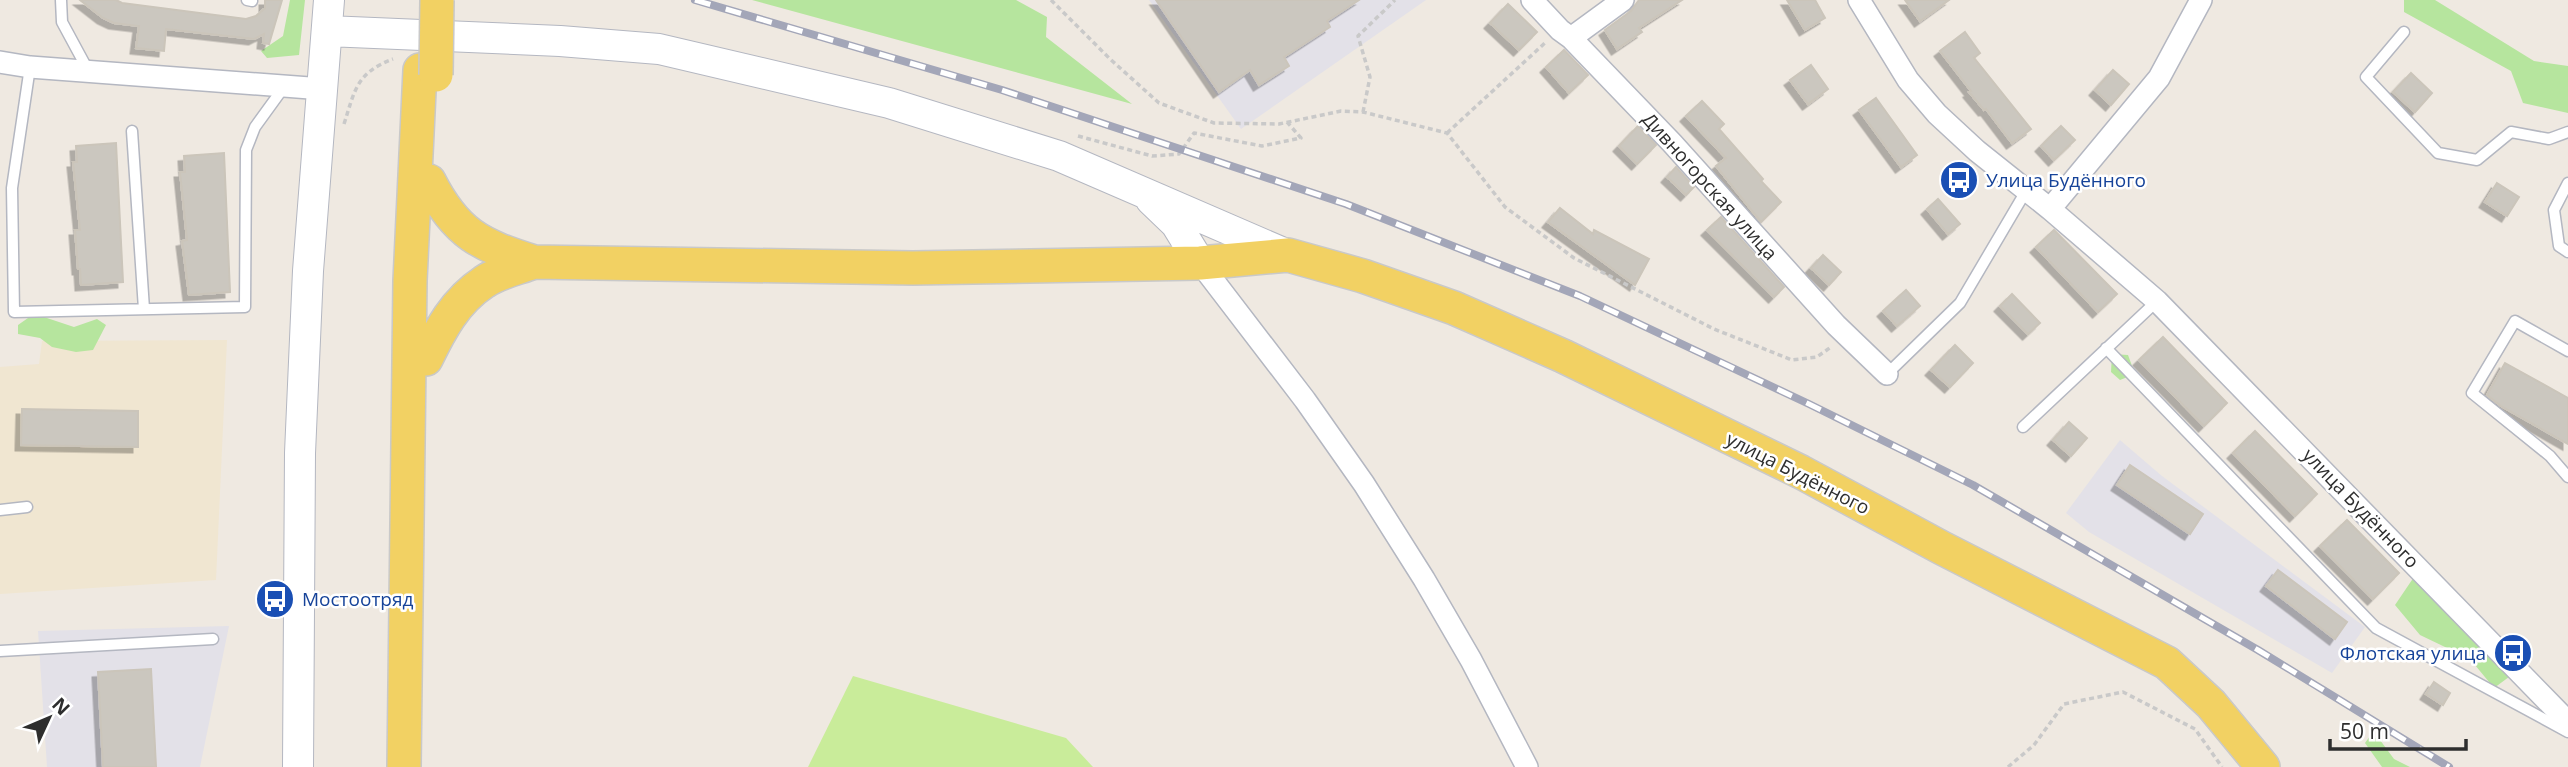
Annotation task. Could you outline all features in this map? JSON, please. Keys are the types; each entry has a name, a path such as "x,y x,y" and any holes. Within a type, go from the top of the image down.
{"main road":[{"path":"421,0 410,281 418,360 422,767"},
{"path":"404,767 418,360 429,181 417,68 437,0"},
{"path":"429,181 440,202 466,233 496,250 534,262 913,268 1200,262 1287,255"},
{"name":"улица Будённого","path":"1287,255 1363,276 1454,308 1563,356 1801,472 2166,663 2211,704 2263,767"},
{"path":"418,360 458,304 485,281 534,262"}],"street":[{"path":"298,767 300,453 308,271 329,0"},
{"name":"Дивногорская улица","path":"1532,0 1672,143 1848,336 1887,374"},
{"path":"1565,34 1623,0"},
{"name":"улица Будённого","path":"1860,0 1908,80 1937,114 1977,151 2050,209 2157,301 2568,722"},
{"path":"2050,209 2159,78 2194,3"},
{"path":"327,31 560,41 659,49 889,103 1059,156 1287,255"},
{"path":"0,62 89,72 323,89"},
{"path":"1141,190 1176,224 1200,262 1305,400 1364,484 1471,660 1527,767"}],"lane":[{"path":"61,0 62,22 89,72"},
{"path":"2404,32 2366,76 2438,153 2477,160 2511,132 2549,139 2568,132"},
{"path":"30,67 12,188 14,312 245,307 246,150 255,127 285,86"},
{"path":"132,131 144,309"},
{"path":"2568,183 2554,210 2559,246 2568,251"},
{"path":"0,188 12,188"},
{"path":"1887,374 1960,303 2026,191"},
{"path":"2023,427 2157,301"},
{"path":"2568,351 2515,321 2472,393 2550,456 2568,477"},
{"path":"2106,348 2376,628 2568,732"},
{"path":"0,510 27,507"},
{"path":"0,651 213,639"}],"path":[{"path":"1051,0 1159,103 1214,123 1287,122 1342,111 1363,112 1447,133 1505,207 1574,258 1714,328 1792,360 1817,357 1848,336"},
{"path":"1363,112 1370,77 1358,36 1395,0"},
{"path":"1447,133 1565,34"},
{"path":"344,126 358,82 378,65 417,68"},
{"path":"1068,134 1152,156 1179,155 1194,133 1262,146 1301,138 1287,122"},
{"path":"2008,767 2034,746 2064,704 2123,692 2195,729 2222,767"}],"shaded area":[{"path":"1149,0 1426,0 1241,129"},
{"path":"227,340 216,580 0,594 0,367 39,364 42,341"},
{"path":"2120,440 2162,476 2365,627 2332,673 2089,532 2066,513"},
{"path":"229,626 200,767 47,767 38,631"}],"green space":[{"path":"290,0 305,0 299,55 267,58 261,51 283,36"},
{"path":"752,0 1016,0 1047,17 1046,37 1132,104"},
{"path":"2404,0 2435,0 2534,61 2568,66 2568,113 2523,103 2511,71 2404,12"},
{"path":"41,316 74,327 97,319 106,325 93,350 76,352 52,347 40,338 18,334 18,325 28,318"},
{"path":"2112,354 2128,355 2135,374 2120,380 2111,372"},
{"path":"2300,440 2421,555 2513,674 2494,688 2470,659 2420,635 2395,605 2416,574"},
{"path":"853,676 1066,738 1093,767 808,767"},
{"path":"2370,736 2380,740 2394,759 2410,767 2382,767 2365,743"}],"building":[{"path":"80,0 116,0 122,3 246,19 256,16 265,8 265,0 282,0 269,44 263,43 264,34 254,39 166,29 164,51 136,48 139,26 114,23"},
{"path":"1156,0 1359,0 1327,21 1330,27 1284,57 1289,66 1259,85 1250,70 1219,92"},
{"path":"1639,0 1682,0 1639,28 1642,32 1617,49 1605,30 1631,11"},
{"path":"1787,0 1815,0 1825,18 1805,30"},
{"path":"1905,0 1949,0 1920,21"},
{"path":"1508,4 1537,32 1519,50 1490,23"},
{"path":"1965,32 1980,53 1974,58 2031,129 2012,143 1969,92 1971,91 1940,51"},
{"path":"1564,50 1588,75 1569,93 1546,67"},
{"path":"1811,65 1828,89 1808,104 1790,80"},
{"path":"2113,70 2129,84 2111,105 2095,90"},
{"path":"2411,73 2432,93 2415,112 2393,92"},
{"path":"1876,98 1917,155 1901,167 1859,110"},
{"path":"1702,101 1724,124 1719,129 1781,202 1761,222 1716,166 1726,158 1686,116"},
{"path":"1638,126 1656,145 1637,164 1619,146"},
{"path":"2061,126 2075,140 2054,160 2041,146"},
{"path":"116,143 123,282 81,285 75,230 80,230 73,162 77,162 76,146"},
{"path":"224,153 230,292 189,295 182,241 187,240 180,172 185,172 184,156"},
{"path":"1676,167 1694,187 1686,195 1667,177"},
{"path":"2497,183 2519,197 2507,216 2485,202"},
{"path":"1938,199 1960,224 1948,234 1927,209"},
{"path":"1560,208 1593,234 1594,230 1649,259 1635,285 1548,222"},
{"path":"1721,217 1784,287 1774,297 1707,230"},
{"path":"2054,230 2117,294 2098,312 2036,247"},
{"path":"1823,255 1841,272 1829,285 1811,268"},
{"path":"1906,290 1920,306 1897,326 1883,311"},
{"path":"2012,294 2040,323 2028,334 2000,306"},
{"path":"2163,337 2227,403 2204,426 2139,360"},
{"path":"1955,345 1973,363 1950,387 1931,370"},
{"path":"2505,363 2568,398 2568,444 2501,406 2487,395"},
{"path":"22,409 138,411 138,447 21,445"},
{"path":"2069,422 2087,438 2071,456 2053,440"},
{"path":"2255,431 2317,494 2295,516 2233,453"},
{"path":"2130,465 2203,514 2190,534 2117,485"},
{"path":"2347,520 2399,573 2373,599 2320,546"},
{"path":"2278,570 2347,622 2335,639 2266,586"},
{"path":"151,669 156,767 103,767 98,672"},
{"path":"2434,682 2450,693 2443,705 2426,694"}],"railway":[{"path":"695,0 1002,90 1346,204 1580,296 1973,485 2258,650 2449,767"}],"place":[{"name":"Улица Будённого","path":"1959,180"},
{"name":"Мостоотряд","path":"275,599"},
{"name":"Флотская улица","path":"2513,653"}]}
